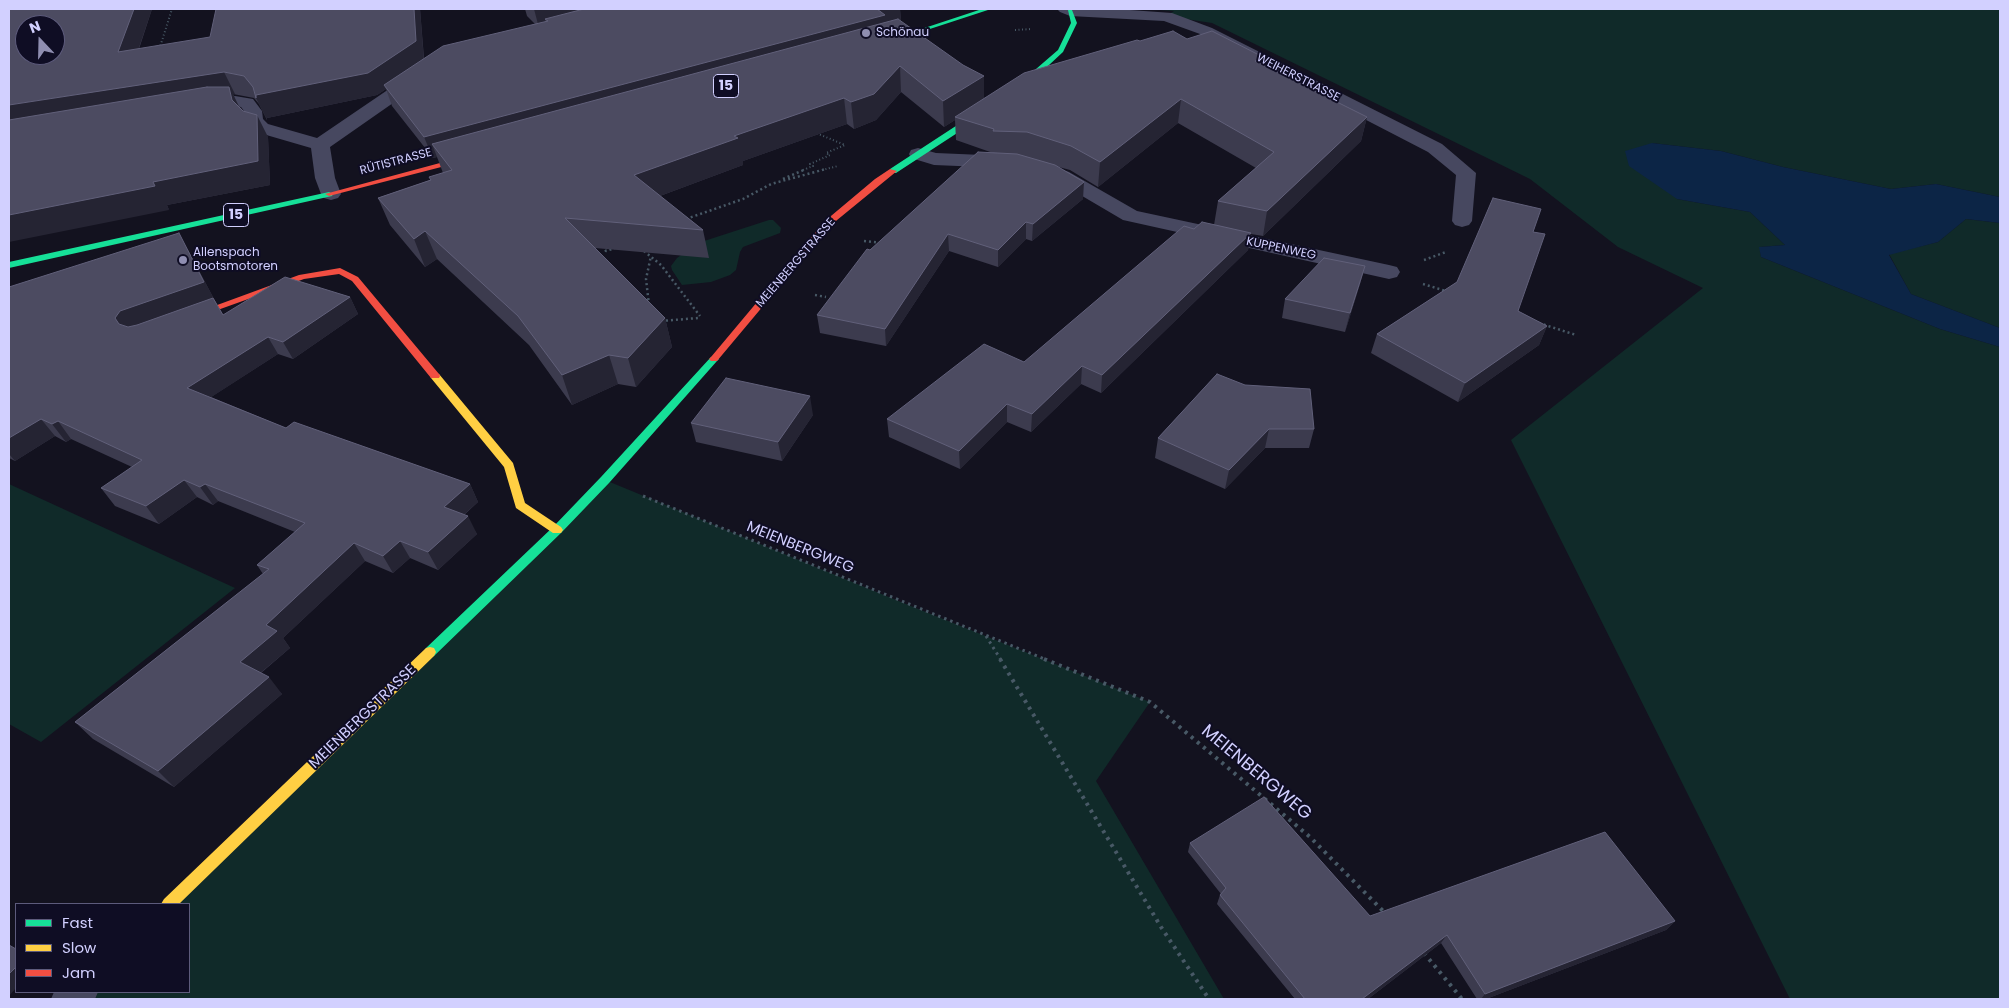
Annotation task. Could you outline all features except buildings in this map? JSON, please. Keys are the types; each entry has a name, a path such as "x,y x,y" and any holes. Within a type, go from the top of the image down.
{"street":[{"path":"872,45 988,9"},
{"name":"MEIENBERGSTRASSE","path":"170,903 557,530 701,374 828,223 878,181 1017,90 1061,51 1074,23 1068,10"},
{"name":"WEIHERSTRASSE","path":"1068,10 1166,16 1206,31 1435,148 1466,173 1462,222"},
{"path":"320,145 429,70"},
{"path":"180,109 235,101 247,103 253,111 254,121 262,128 320,145"},
{"path":"320,145 325,178 331,194"},
{"name":"RÜTISTRASSE","path":"9,266 331,194 490,151"},
{"name":"KUPPENWEG","path":"918,154 934,159 1018,162 1062,176 1130,216 1389,272"},
{"path":"175,322 302,278 340,270 355,279 509,466 520,504 557,530"}],"path":[{"path":"157,54 172,9"},
{"path":"1014,30 1036,27"},
{"path":"160,47 170,47"},
{"path":"685,219 743,198 813,166 810,164 830,156 826,153 845,145 812,131"},
{"path":"778,182 841,164"},
{"path":"1389,272 1450,251 1462,222"},
{"path":"860,242 871,240 888,244"},
{"path":"611,243 602,246 606,251 623,244"},
{"path":"639,247 661,265 705,322 740,328"},
{"path":"646,247 646,252"},
{"path":"649,309 646,279 651,256"},
{"path":"1389,272 1454,294"},
{"path":"657,322 692,319"},
{"path":"1539,322 1576,335"},
{"name":"MEIENBERGWEG","path":"605,480 1150,702 1310,837 1387,915"},
{"path":"986,636 1161,927 1209,999"},
{"path":"1422,950 1462,999"}],"green space":[{"path":"1147,9 2000,9 2000,197 1936,184 1891,189 1783,167 1721,151 1652,143 1677,199 1750,212 1785,245 1760,247 1761,257 1940,329 2000,347 2000,999 1790,999 1511,440 1703,288 1618,247 1530,179 1212,23 1166,16 1174,11"},
{"path":"1966,219 2000,223 2000,328 1911,294 1889,254 1938,242"},
{"path":"773,220 781,228 780,233 743,247 736,270 730,275 711,282 682,285 672,270 671,266 677,258 698,243"},
{"path":"605,480 1150,702 1096,781 1224,999 71,999 77,993 190,993 190,903 170,903 557,530"},
{"path":"9,484 235,588 41,742 9,724"}],"water":[{"path":"1652,143 1721,151 1783,167 1891,189 1936,184 2000,197 2000,223 1966,219 1938,242 1889,255 1911,294 2000,328 2000,347 1940,329 1761,257 1759,247 1785,245 1750,212 1677,199 1629,166 1625,151"}],"traffic: fast":[{"path":"882,43 988,9"},
{"path":"893,171 1017,90 1061,51 1074,23 1070,11"},
{"path":"9,265 329,194"},
{"path":"430,652 557,530 605,480 714,359"}],"traffic: slow":[{"path":"435,376 509,466 520,505 557,530"},
{"path":"170,903 430,652"}],"traffic: jam":[{"path":"329,194 477,155"},
{"path":"714,359 828,223 878,181 893,171"},
{"path":"184,319 302,277 340,271 355,279 435,376"}],"place":[{"name":"Schönau","path":"866,33"},
{"name":"Allenspach Bootsmotoren","path":"183,260"}]}
